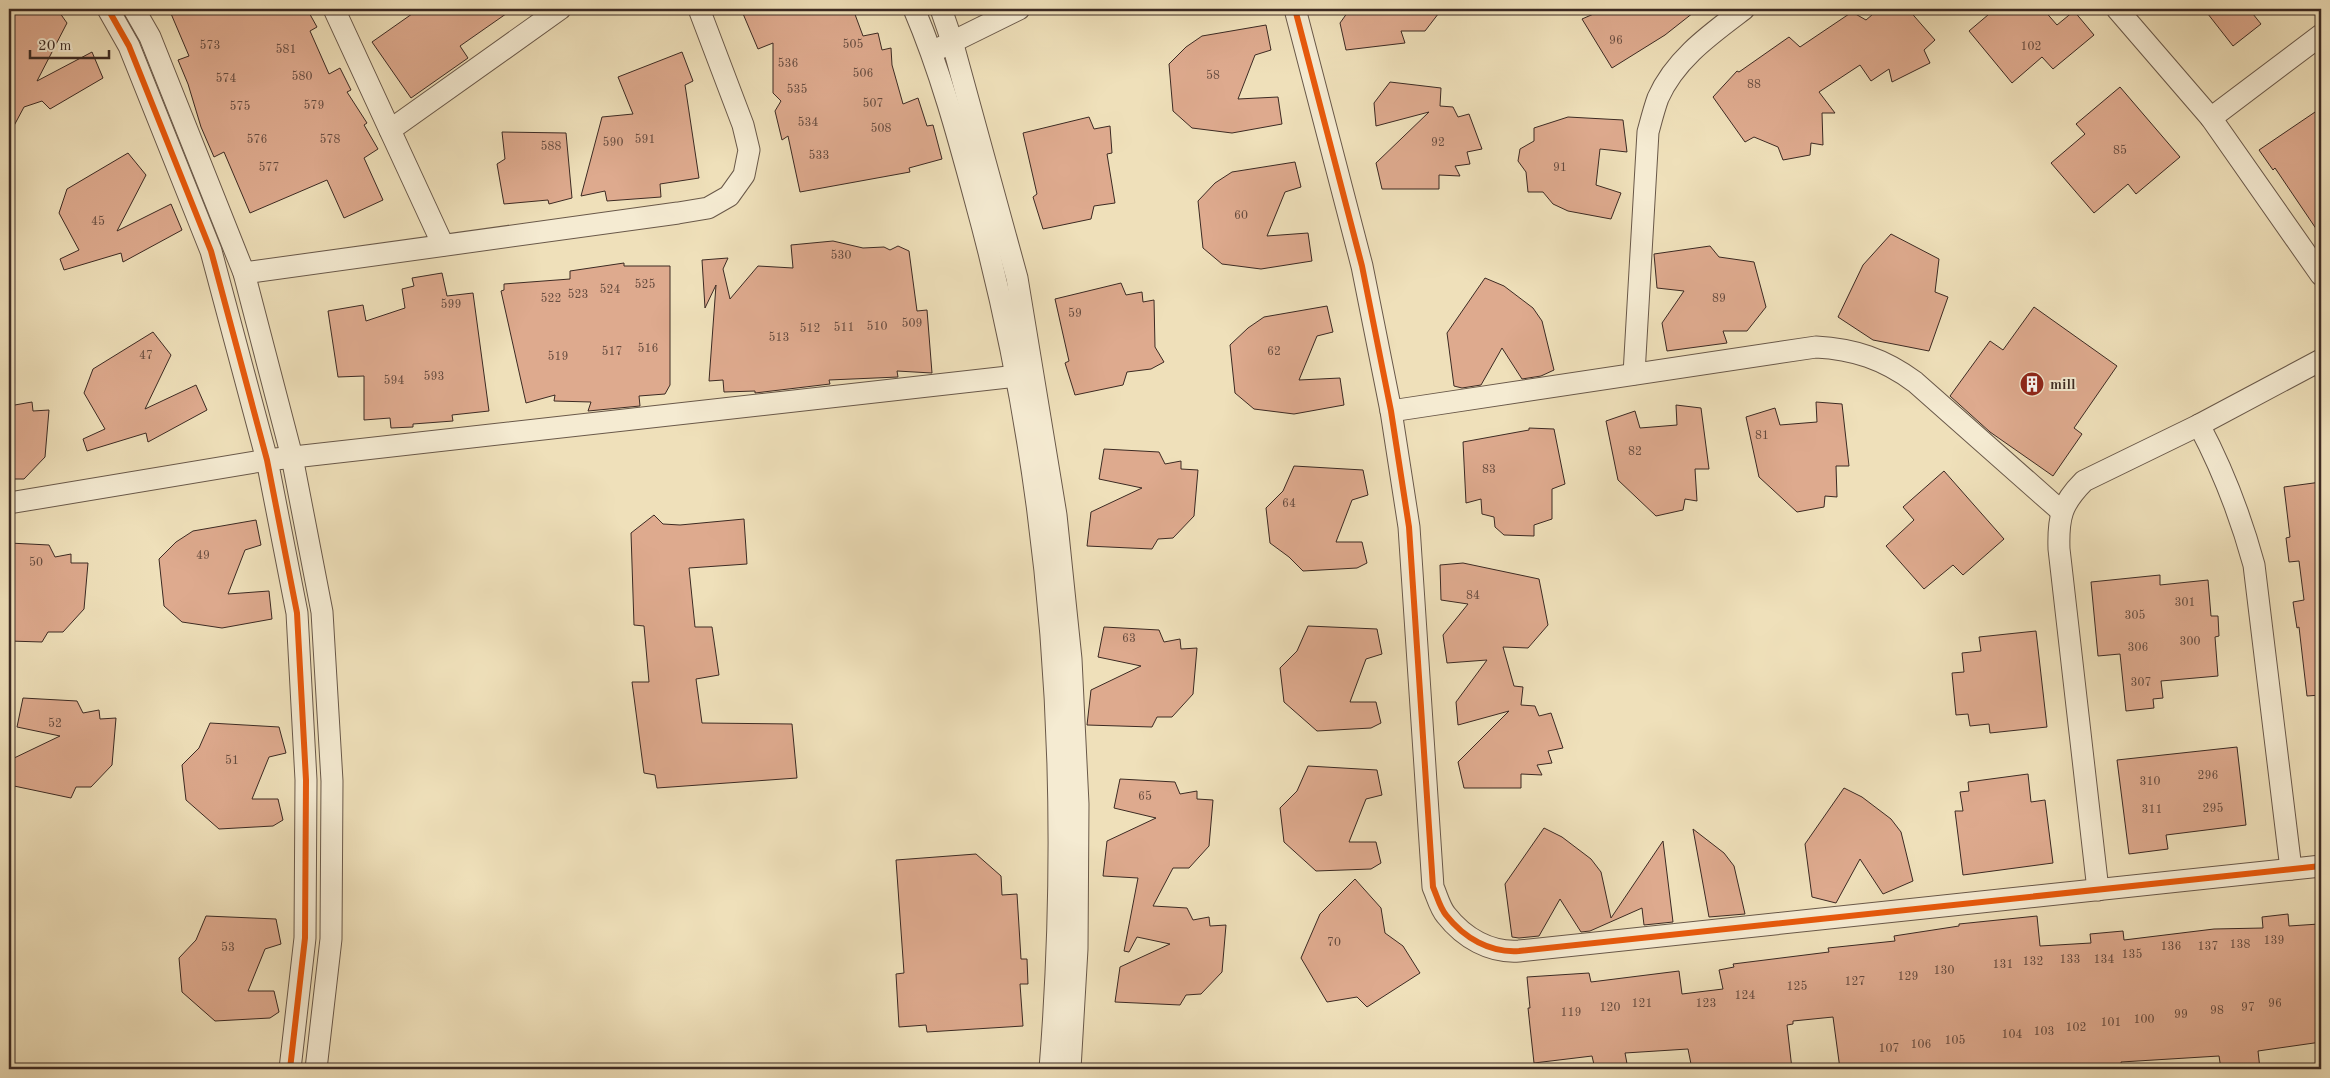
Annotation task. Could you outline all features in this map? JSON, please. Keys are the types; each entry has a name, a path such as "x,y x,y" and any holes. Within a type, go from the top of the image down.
{"street":[{"path":"108,9 130,46 211,251 267,460 297,613 306,780 305,938 290,1069"},
{"path":"134,9 150,37 244,273 292,457 322,612 332,781 331,939 316,1069"},
{"path":"334,9 442,245"},
{"path":"390,130 560,9"},
{"path":"244,273 678,214 708,208 729,196 744,175 748,150 743,125 699,9"},
{"path":"1050,1069 1056,994 1060,870 1058,746 1050,622 1036,498 1017,376 999,284 967,170 916,14 942,9 1017,278 1056,515 1071,659 1078,804 1077,950 1070,1069"},
{"path":"930,52 1018,9"},
{"path":"1295,9 1362,266 1391,411 1409,528 1433,887 1445,914 1465,935 1491,948 1505,952 1519,951 2321,866"},
{"path":"1634,374 1648,132 1658,98 1677,67 1702,41 1744,9"},
{"path":"2117,9 2211,118 2321,275"},
{"path":"2211,118 2321,35"},
{"path":"1391,411 1816,347 1842,349 1868,355 1893,366 1915,382 2061,512"},
{"path":"2098,890 2060,549 2059,528 2061,512 2070,495 2084,482 2199,425 2321,360"},
{"path":"9,503 267,460 1017,376"},
{"path":"2199,425 2226,478 2241,517 2254,565 2292,869"}],"building":[{"path":"18,9 57,9 67,23 37,81 92,52 103,78 50,109 42,101 24,107 9,135 9,15"},
{"path":"169,9 307,9 317,27 310,31 329,74 340,68 351,90 347,92 367,123 364,125 378,149 364,158 383,200 344,218 327,180 250,213 224,152 214,157 201,127 188,84 178,60 189,56"},
{"path":"419,9 513,9 460,46 468,58 411,98 372,42"},
{"path":"741,9 853,9 863,36 878,33 882,50 891,48 892,65 903,104 918,98 927,126 933,125 942,159 909,168 910,172 800,192 788,136 782,140 775,111 781,101 773,93 773,43 758,49"},
{"path":"1350,9 1442,9 1425,31 1401,31 1405,43 1346,50 1340,23"},
{"path":"1605,9 1698,9 1665,35 1612,68 1582,19"},
{"path":"1879,9 1908,9 1935,40 1924,50 1930,63 1892,82 1889,69 1871,81 1860,65 1819,92 1835,113 1822,113 1823,145 1811,143 1810,155 1783,160 1778,147 1754,137 1745,142 1713,97 1737,71 1739,72 1789,37 1800,47 1852,12 1866,20"},
{"path":"1995,9 2043,9 2057,25 2074,11 2094,35 2053,69 2042,57 2012,83 1969,31"},
{"path":"2204,9 2249,9 2261,24 2233,46"},
{"path":"1266,25 1271,50 1255,55 1238,99 1278,97 1282,124 1232,133 1192,128 1173,111 1169,64 1186,47 1202,36"},
{"path":"682,52 693,81 685,85 699,178 660,184 661,197 607,201 605,191 581,196 602,117 633,114 618,77"},
{"path":"1390,82 1441,88 1440,106 1453,107 1458,117 1469,114 1482,149 1467,152 1470,164 1455,166 1460,176 1439,175 1439,189 1382,189 1376,163 1429,112 1376,126 1374,103"},
{"path":"2120,87 2180,157 2136,194 2128,184 2094,213 2051,163 2085,134 2076,124"},
{"path":"2321,108 2321,236 2275,168 2273,170 2259,150"},
{"path":"1089,117 1094,129 1110,126 1112,153 1107,154 1115,203 1094,206 1091,219 1043,229 1033,197 1037,194 1023,133"},
{"path":"1568,117 1623,120 1627,152 1600,149 1596,185 1621,193 1611,219 1568,211 1553,204 1543,192 1528,192 1526,172 1518,161 1520,149 1534,141 1534,128"},
{"path":"502,132 566,133 572,198 549,204 548,200 504,204 497,164 505,159"},
{"path":"128,153 146,175 117,231 171,204 182,230 123,262 121,253 64,270 60,259 79,250 59,213 67,189"},
{"path":"1295,162 1301,187 1285,192 1267,236 1308,233 1312,261 1261,269 1222,264 1203,248 1198,201 1215,183 1232,172"},
{"path":"1891,234 1939,259 1935,292 1948,297 1929,351 1873,340 1838,317 1863,265"},
{"path":"833,241 863,248 884,247 890,250 898,246 909,251 917,311 927,310 932,373 897,371 898,377 829,380 830,384 755,393 755,391 724,392 723,380 709,381 716,285 705,308 702,260 728,258 723,269 730,299 758,266 793,268 791,245"},
{"path":"1710,246 1719,257 1754,262 1766,307 1747,331 1723,331 1727,343 1667,351 1662,323 1684,291 1657,288 1654,254"},
{"path":"624,263 624,266 670,266 670,385 665,394 639,396 640,406 588,411 591,402 554,401 555,395 526,403 501,291 504,290 504,284 570,279 570,271"},
{"path":"442,273 447,296 473,293 489,411 452,415 453,421 413,424 413,427 391,428 390,418 364,420 364,376 338,377 328,311 363,305 366,321 405,308 402,289 414,286 412,278"},
{"path":"1485,278 1504,286 1533,308 1542,321 1554,370 1541,376 1522,379 1502,348 1481,385 1462,388 1454,386 1447,333"},
{"path":"1121,283 1126,295 1142,292 1143,302 1154,300 1155,347 1164,362 1151,369 1127,372 1123,385 1075,395 1065,363 1069,361 1055,299"},
{"path":"1327,306 1333,332 1317,336 1299,380 1340,378 1344,405 1294,414 1254,409 1235,393 1230,345 1248,328 1264,317"},
{"name":"mill","path":"2034,307 2117,366 2074,428 2082,434 2053,476 1990,432 1950,396 1990,341 2003,350"},
{"path":"153,332 171,355 145,409 196,385 207,410 148,442 146,433 87,451 83,439 105,429 84,393 93,369"},
{"path":"32,402 33,411 49,410 45,457 24,479 9,479 9,406"},
{"path":"1816,402 1842,404 1849,466 1836,466 1837,497 1825,496 1824,507 1797,512 1759,477 1746,417 1775,408 1780,425 1817,422"},
{"path":"1676,405 1701,408 1709,469 1695,469 1697,501 1685,499 1683,510 1656,516 1618,480 1606,421 1635,411 1640,428 1677,425"},
{"path":"1529,428 1554,429 1565,484 1552,489 1552,519 1534,525 1534,536 1504,535 1495,527 1494,517 1482,514 1481,499 1466,503 1463,442 1529,430"},
{"path":"1104,449 1159,452 1165,464 1181,461 1181,469 1198,470 1194,516 1173,538 1158,539 1152,549 1087,546 1091,512 1142,488 1099,479"},
{"path":"1294,466 1363,470 1368,495 1352,500 1336,542 1362,542 1367,563 1357,568 1303,571 1289,557 1270,543 1266,508 1283,491"},
{"path":"1944,471 2004,539 1963,575 1953,565 1924,589 1886,546 1914,520 1903,507"},
{"path":"2321,482 2321,695 2307,696 2299,627 2297,628 2293,602 2304,600 2299,561 2289,562 2286,538 2290,537 2284,487"},
{"path":"654,515 663,524 680,525 744,519 747,564 689,568 695,627 712,627 719,675 696,679 702,723 792,724 797,778 657,788 655,775 644,773 632,682 649,682 644,626 634,625 631,533"},
{"path":"256,520 261,545 245,550 228,594 269,591 272,619 222,628 182,622 164,606 159,559 176,542 193,531"},
{"path":"9,543 49,545 55,557 71,554 71,563 88,563 84,609 63,632 48,632 42,642 9,641"},
{"path":"1463,563 1539,579 1548,625 1528,648 1503,647 1514,686 1523,687 1521,705 1535,706 1539,716 1551,713 1563,748 1548,751 1552,763 1537,765 1542,775 1521,774 1521,788 1464,788 1458,762 1509,711 1458,725 1456,702 1487,660 1447,663 1443,635 1468,604 1441,600 1440,565"},
{"path":"2160,575 2160,585 2208,580 2211,616 2218,616 2219,636 2215,637 2218,676 2161,681 2163,698 2153,699 2154,708 2126,711 2120,654 2098,656 2091,582"},
{"path":"1308,626 1377,629 1382,654 1366,659 1350,702 1376,702 1381,723 1371,728 1317,731 1284,702 1280,668 1297,651"},
{"path":"1104,627 1159,630 1164,642 1180,639 1181,649 1197,648 1193,694 1172,717 1157,717 1152,727 1087,725 1091,690 1141,666 1098,657"},
{"path":"2036,631 2047,727 1990,733 1989,724 1970,726 1968,714 1956,715 1952,673 1964,672 1962,653 1981,651 1979,637"},
{"path":"23,698 77,701 83,713 99,710 100,719 116,718 112,765 91,787 76,787 71,798 14,786 10,760 60,736 17,727"},
{"path":"210,723 279,727 286,753 269,757 252,799 278,799 283,820 273,826 219,829 186,800 182,765 199,748"},
{"path":"2237,747 2246,825 2166,835 2168,849 2129,854 2117,760"},
{"path":"1308,766 1377,770 1382,795 1366,799 1349,842 1376,842 1381,863 1371,869 1316,871 1284,842 1280,808 1297,791"},
{"path":"2028,774 2031,802 2045,800 2053,863 1963,875 1955,811 1963,811 1960,792 1969,791 1968,782"},
{"path":"1120,779 1175,782 1180,794 1197,791 1197,799 1213,800 1209,846 1189,868 1173,868 1153,906 1187,908 1193,920 1209,917 1210,926 1226,925 1222,972 1201,994 1186,995 1180,1005 1115,1002 1120,967 1170,944 1137,937 1129,952 1124,951 1138,878 1103,876 1107,841 1156,818 1114,808"},
{"path":"1844,788 1862,797 1891,819 1901,832 1913,881 1883,894 1860,859 1836,903 1812,897 1805,844"},
{"path":"1544,828 1562,837 1591,859 1601,872 1611,918 1663,841 1673,922 1644,925 1642,908 1590,931 1581,932 1560,899 1539,936 1512,937 1505,884"},
{"path":"1693,829 1724,853 1734,866 1745,914 1709,917"},
{"path":"976,854 1001,876 1002,895 1017,894 1021,959 1027,959 1028,984 1020,984 1023,1026 927,1032 926,1025 899,1027 896,974 904,973 896,860"},
{"path":"1355,879 1381,908 1385,933 1403,946 1420,973 1367,1007 1357,997 1327,1002 1301,958 1320,914"},
{"path":"2288,914 2289,926 2319,924 2321,1042 2258,1051 2260,1069 2221,1069 2219,1056 2121,1062 2122,1069 1840,1069 1833,1017 1793,1021 1793,1024 1787,1025 1792,1069 1692,1069 1688,1049 1625,1053 1628,1069 1595,1069 1592,1056 1534,1063 1528,1008 1530,1008 1527,977 1589,973 1591,982 1679,971 1682,994 1723,989 1719,970 1734,967 1733,964 1829,952 1828,948 1895,941 1894,936 1959,926 1959,924 2037,916 2040,946 2091,943 2090,934 2123,931 2124,940 2214,929 2263,928 2262,917"},
{"path":"206,916 276,919 281,944 265,949 248,991 274,991 279,1012 270,1018 215,1021 182,992 179,958 196,940"}],"cycle path":[{"path":"108,9 129,46 211,251 267,460 297,613 306,780 305,938 290,1069"},
{"path":"1295,9 1362,266 1391,411 1409,527 1433,887 1444,912 1461,931 1488,947 1519,951 2321,866"}],"place":[{"name":"mill","path":"2032,384"}]}
